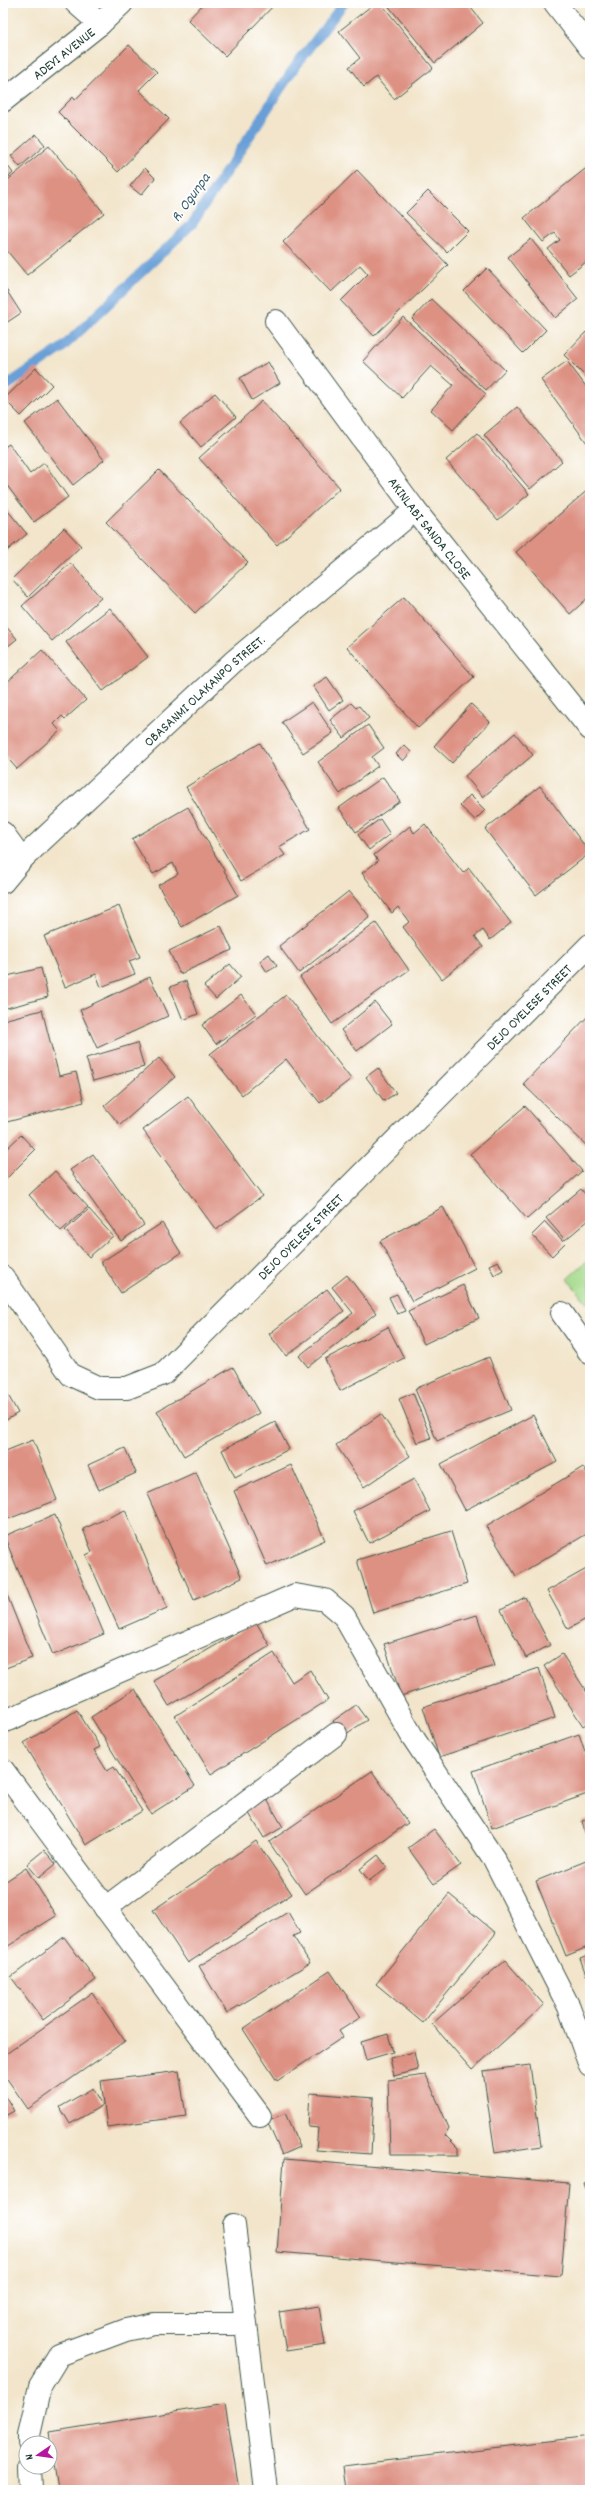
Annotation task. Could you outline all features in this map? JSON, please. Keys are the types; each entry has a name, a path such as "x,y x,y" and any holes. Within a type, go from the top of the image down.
{"street":[{"path":"76,3 100,24"},
{"name":"ADEYI AVENUE","path":"3,101 100,24 122,3"},
{"path":"555,3 590,48"},
{"name":"AKINLABI SANDA CLOSE","path":"276,321 415,510 590,730"},
{"name":"OBASANMI OLAKANPO STREET.","path":"3,882 22,859 233,662 415,510"},
{"path":"3,833 22,859"},
{"name":"DEJO OYELESE STREET","path":"3,1277 71,1375 98,1388 127,1388 163,1374 590,945"},
{"path":"562,1313 590,1353"},
{"path":"3,1722 295,1595 325,1600 344,1616 412,1736 494,1859 569,2007 590,2066"},
{"path":"105,1908 336,1734"},
{"path":"3,1770 260,2116"},
{"path":"234,2225 244,2324 266,2490"},
{"path":"28,2435 40,2386 59,2355 126,2330 154,2324 244,2324"},
{"path":"30,2475 31,2490"}],"green space":[{"path":"590,1258 590,1306 567,1279"}],"building":[{"path":"204,3 276,3 225,56 188,20"},
{"path":"375,3 381,3 433,68 394,99 376,77 364,87 349,67 360,58 339,31"},
{"path":"386,3 467,3 483,23 435,63"},
{"path":"129,45 157,72 139,90 169,119 118,172 58,112 73,97 75,100"},
{"path":"36,134 45,145 20,167 11,156"},
{"path":"49,146 104,213 27,275 3,246 3,184"},
{"path":"4,161 13,173 3,182 3,162"},
{"path":"590,165 590,259 569,275 548,249 560,240 555,233 543,242 524,218"},
{"path":"145,168 155,178 141,195 130,186"},
{"path":"357,170 448,265 374,336 341,301 368,274 360,265 331,292 283,242"},
{"path":"428,191 468,231 447,252 406,213"},
{"path":"531,239 578,299 555,318 508,257"},
{"path":"487,268 546,330 523,353 464,291"},
{"path":"3,285 21,313 3,325"},
{"path":"431,299 505,370 486,390 412,319"},
{"path":"403,317 486,394 453,430 431,410 453,385 431,366 402,398 363,361"},
{"path":"586,332 590,336 590,381 564,355"},
{"path":"567,361 590,392 590,447 541,380"},
{"path":"268,362 280,383 252,400 240,378"},
{"path":"36,368 52,385 21,416 4,399"},
{"path":"215,393 236,417 201,447 180,423"},
{"path":"57,398 104,460 73,485 25,423"},
{"path":"262,401 340,488 277,545 199,458"},
{"path":"517,407 562,461 530,489 484,435"},
{"path":"477,433 529,494 498,520 446,460"},
{"path":"9,444 30,474 44,463 68,497 34,522 3,480 3,448"},
{"path":"159,470 248,562 195,613 106,522"},
{"path":"590,488 590,596 570,614 516,552"},
{"path":"3,505 27,534 3,554"},
{"path":"64,528 81,546 28,597 12,579"},
{"path":"71,563 101,598 52,641 22,606"},
{"path":"404,597 474,677 418,728 347,647"},
{"path":"110,608 148,657 103,691 66,642"},
{"path":"3,623 17,639 3,650"},
{"path":"42,650 86,700 65,719 62,716 54,724 60,731 17,769 3,753 3,686"},
{"path":"327,677 343,700 329,710 313,686"},
{"path":"312,702 333,733 303,753 282,722"},
{"path":"351,703 356,708 359,706 369,718 344,738 330,720"},
{"path":"471,704 490,722 452,763 434,746"},
{"path":"368,725 384,748 372,757 378,766 340,794 318,762"},
{"path":"515,733 533,755 483,797 465,776"},
{"path":"260,743 310,829 279,847 285,855 241,881 186,787"},
{"path":"404,745 411,752 403,761 396,754"},
{"path":"383,777 400,801 356,832 339,808"},
{"path":"540,786 590,853 536,895 485,829"},
{"path":"470,795 485,810 475,820 460,806"},
{"path":"188,807 238,895 182,927 158,885 178,874 173,863 153,874 132,839"},
{"path":"380,819 390,834 369,850 358,835"},
{"path":"425,824 463,873 469,868 511,923 490,940 483,930 475,936 483,947 442,979 403,927 409,922 398,907 392,913 362,873 378,861 374,855 410,826 414,833"},
{"path":"349,891 370,917 299,973 279,946"},
{"path":"119,906 140,957 129,961 135,974 101,987 96,974 65,987 44,936"},
{"path":"376,923 409,970 332,1024 300,977"},
{"path":"221,926 232,950 180,974 169,951"},
{"path":"269,954 277,966 267,972 260,961"},
{"path":"230,964 241,977 216,999 204,986"},
{"path":"41,968 48,997 3,1009 3,977"},
{"path":"150,977 168,1016 97,1048 80,1010"},
{"path":"186,981 198,1014 183,1020 170,987"},
{"path":"241,995 256,1014 216,1044 202,1025"},
{"path":"286,995 351,1079 320,1103 286,1059 242,1095 210,1054"},
{"path":"375,1002 392,1024 357,1051 341,1030"},
{"path":"42,1010 59,1076 76,1072 84,1102 3,1123 3,1020"},
{"path":"590,1014 590,1149 523,1084"},
{"path":"137,1043 144,1067 93,1081 86,1058"},
{"path":"159,1058 175,1077 120,1125 104,1106"},
{"path":"378,1068 396,1093 384,1101 366,1077"},
{"path":"188,1096 262,1196 216,1230 143,1130"},
{"path":"525,1106 582,1171 527,1219 470,1154"},
{"path":"21,1135 35,1150 5,1180 3,1152"},
{"path":"93,1154 144,1225 121,1241 70,1170"},
{"path":"55,1171 88,1207 61,1231 29,1195"},
{"path":"581,1189 590,1200 590,1219 565,1240 546,1218"},
{"path":"443,1207 475,1268 412,1301 380,1241"},
{"path":"89,1209 113,1236 89,1257 65,1230"},
{"path":"545,1222 565,1243 552,1256 532,1235"},
{"path":"162,1223 181,1253 121,1293 101,1262"},
{"path":"498,1261 503,1270 494,1275 489,1265"},
{"path":"347,1275 376,1313 308,1367 299,1356 353,1313 332,1287"},
{"path":"463,1285 479,1318 424,1344 408,1311"},
{"path":"327,1289 344,1311 286,1356 269,1334"},
{"path":"397,1294 405,1311 397,1314 389,1297"},
{"path":"388,1327 404,1358 340,1391 325,1359"},
{"path":"489,1357 511,1410 437,1441 415,1389"},
{"path":"233,1367 259,1413 184,1456 157,1411"},
{"path":"3,1386 18,1413 3,1422"},
{"path":"413,1393 431,1438 417,1443 399,1399"},
{"path":"381,1414 410,1456 364,1487 336,1445"},
{"path":"533,1415 557,1462 465,1510 441,1464"},
{"path":"275,1422 289,1449 235,1477 222,1450"},
{"path":"33,1440 57,1500 3,1521 3,1452"},
{"path":"125,1448 136,1473 99,1490 88,1465"},
{"path":"291,1465 325,1540 267,1566 234,1491"},
{"path":"583,1467 590,1479 590,1532 516,1576 486,1526"},
{"path":"196,1472 242,1578 194,1600 147,1494"},
{"path":"414,1479 430,1511 369,1543 353,1511"},
{"path":"125,1510 167,1608 119,1629 86,1555 92,1552 83,1529"},
{"path":"55,1515 104,1634 53,1655 4,1536"},
{"path":"451,1531 467,1584 373,1613 357,1560"},
{"path":"590,1567 590,1617 568,1629 547,1591"},
{"path":"3,1585 32,1658 3,1669"},
{"path":"525,1597 550,1645 526,1658 501,1610"},
{"path":"477,1615 494,1666 401,1696 384,1644"},
{"path":"256,1622 270,1646 169,1706 154,1681"},
{"path":"274,1653 292,1682 310,1670 328,1700 211,1774 175,1716"},
{"path":"562,1654 590,1697 590,1721 583,1726 544,1666"},
{"path":"539,1668 555,1718 439,1757 423,1707"},
{"path":"135,1689 195,1786 151,1814 91,1717"},
{"path":"356,1705 367,1720 343,1736 333,1721"},
{"path":"77,1710 100,1747 94,1750 107,1771 114,1767 142,1811 86,1845 24,1743"},
{"path":"579,1734 590,1766 590,1793 492,1828 473,1771"},
{"path":"372,1771 408,1823 305,1894 269,1842"},
{"path":"266,1798 283,1827 264,1838 247,1810"},
{"path":"590,1818 590,1832 585,1833 582,1821"},
{"path":"434,1829 461,1865 434,1884 408,1848"},
{"path":"256,1841 292,1894 188,1963 153,1910"},
{"path":"44,1850 56,1864 39,1878 27,1864"},
{"path":"378,1855 387,1867 369,1881 360,1869"},
{"path":"586,1861 590,1871 590,1946 566,1956 536,1881"},
{"path":"26,1868 56,1916 5,1948 3,1883"},
{"path":"449,1894 496,1933 423,2023 376,1984"},
{"path":"288,1912 300,1933 293,1936 310,1963 227,2013 199,1966"},
{"path":"64,1937 96,1980 43,2020 11,1977"},
{"path":"590,1955 590,1974 586,1975 580,1958"},
{"path":"505,1960 544,2005 472,2070 432,2024"},
{"path":"330,1971 361,2017 339,2031 343,2037 277,2081 243,2029"},
{"path":"92,1993 125,2041 28,2109 3,2073 3,2056"},
{"path":"388,2034 393,2052 366,2060 361,2042"},
{"path":"414,2052 418,2070 394,2076 390,2058"},
{"path":"530,2065 541,2146 495,2153 483,2071"},
{"path":"179,2071 186,2116 107,2127 101,2081"},
{"path":"426,2075 449,2128 445,2135 458,2148 458,2155 390,2155 388,2080"},
{"path":"93,2088 103,2105 70,2124 60,2107"},
{"path":"3,2092 14,2111 3,2117"},
{"path":"310,2093 374,2098 371,2154 316,2150 318,2128 308,2127"},
{"path":"285,2113 300,2147 282,2155 267,2121"},
{"path":"284,2159 569,2183 561,2276 277,2252"},
{"path":"590,2181 590,2203 584,2183"},
{"path":"319,2306 325,2345 286,2351 279,2312"},
{"path":"225,2404 239,2490 58,2490 56,2475 58,2475 58,2435 49,2435 49,2432"},
{"path":"590,2436 590,2490 346,2490 343,2466"}],"waterway":[{"name":"R. Ogunpa","path":"3,388 62,348 192,224 292,71 344,3"}]}
